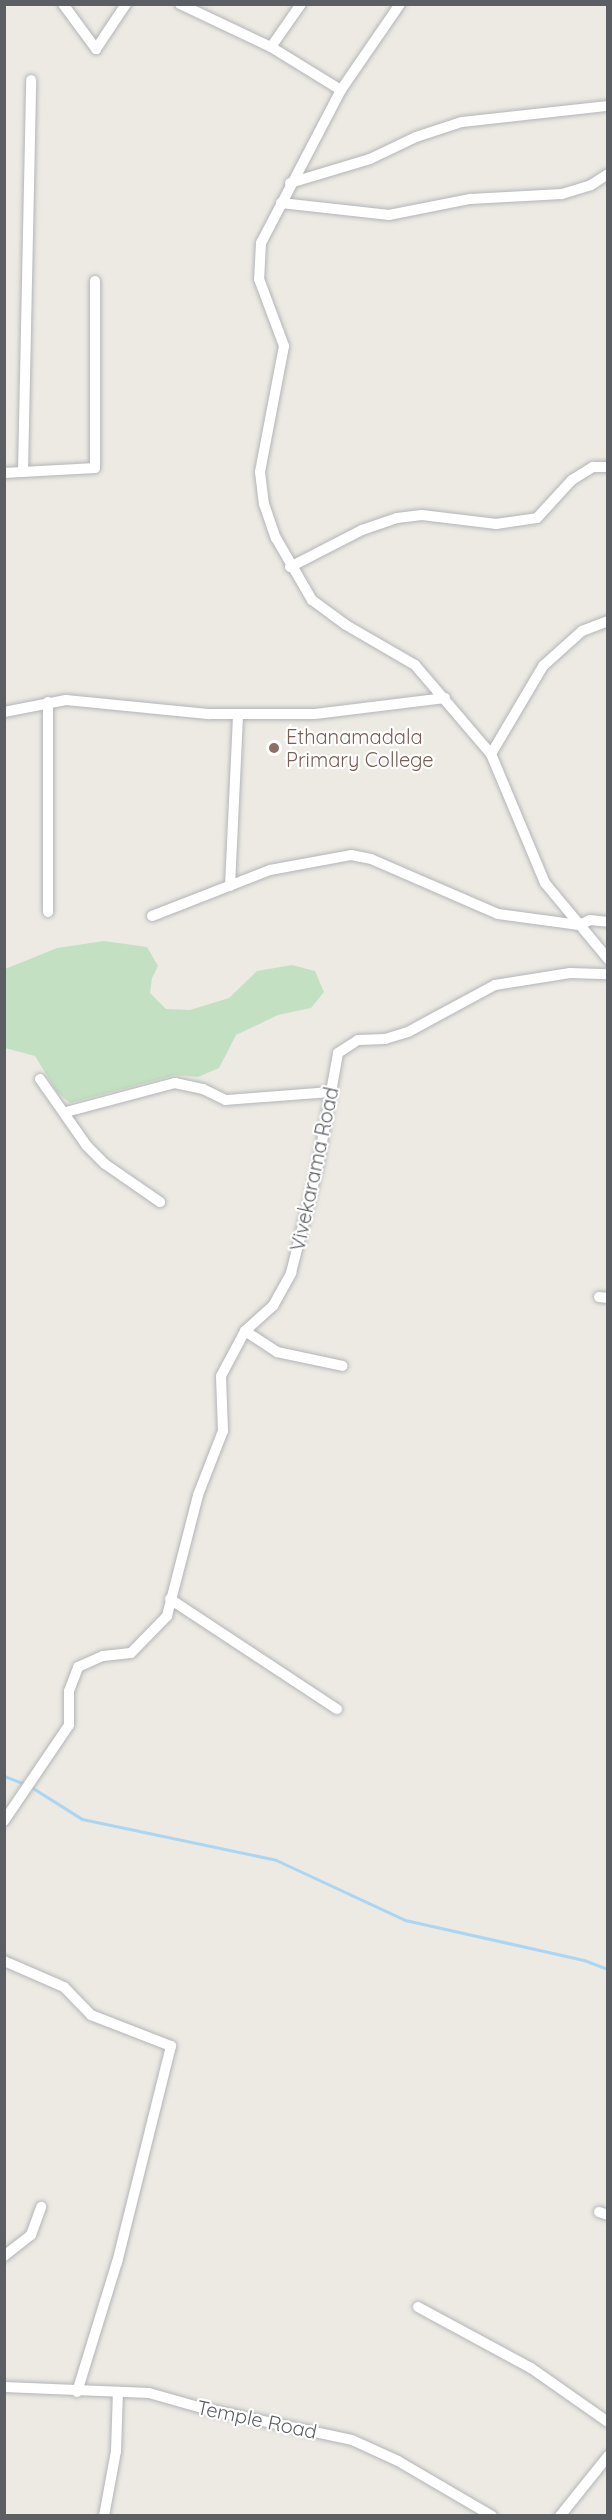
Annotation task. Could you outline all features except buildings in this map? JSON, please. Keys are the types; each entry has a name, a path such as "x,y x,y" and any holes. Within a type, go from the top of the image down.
{"street":[{"path":"63,4 96,49 126,4"},
{"path":"180,4 271,47 341,90"},
{"path":"271,47 301,4"},
{"path":"400,4 341,90 290,183 261,243 259,279 285,346 260,472 264,504 290,567 312,600 346,625 415,665 446,698 492,754 545,883 608,959"},
{"path":"23,472 31,80"},
{"path":"290,183 370,159 416,137 462,122 608,106"},
{"path":"281,202 389,215 470,200 562,194 591,185 608,174"},
{"path":"4,472 96,468 95,281"},
{"path":"290,567 362,530 397,518 422,515 496,524 537,518 572,480 593,467 608,467"},
{"path":"492,754 543,666 582,631 600,621 608,621"},
{"path":"4,712 48,702 238,714 315,714 446,698"},
{"path":"48,702 48,912"},
{"path":"230,886 238,714"},
{"path":"152,916 270,870 351,855 371,859 498,914 579,925 590,920 608,922"},
{"name":"Vivekarama Road","path":"4,1821 43,1767 69,1725 69,1691 78,1666 103,1656 131,1653 167,1616 198,1495 223,1431 221,1376 245,1331 273,1306 291,1273 317,1170 329,1092 339,1053 357,1040 385,1039 408,1032 495,985 570,973 608,974"},
{"path":"40,1079 66,1112 87,1146 105,1164 160,1202"},
{"path":"66,1112 175,1083 203,1089 226,1101 329,1092"},
{"path":"245,1331 277,1352 344,1366"},
{"path":"170,1599 337,1709"},
{"path":"4,1961 64,1987 91,2014 171,2046 117,2262 77,2392"},
{"path":"4,2256 31,2235 42,2207"},
{"path":"418,2307 531,2368 608,2422"},
{"name":"Temple Road","path":"4,2387 77,2392 148,2393 352,2440 398,2461 492,2516"},
{"path":"104,2516 116,2451 118,2392"},
{"path":"560,2516 608,2456"}],"green space":[{"path":"104,941 147,947 158,966 152,978 150,993 166,1009 190,1010 229,998 257,971 292,965 315,971 324,992 311,1008 278,1015 236,1035 219,1068 198,1077 175,1075 70,1103 57,1092 35,1056 5,1048 5,969 57,948"}],"waterway":[{"path":"4,1776 25,1784"},
{"path":"31,1787 82,1819 276,1860 405,1920 584,1960 608,1969"}],"place":[{"name":"Ethanamadala Primary College","path":"274,748"}]}
